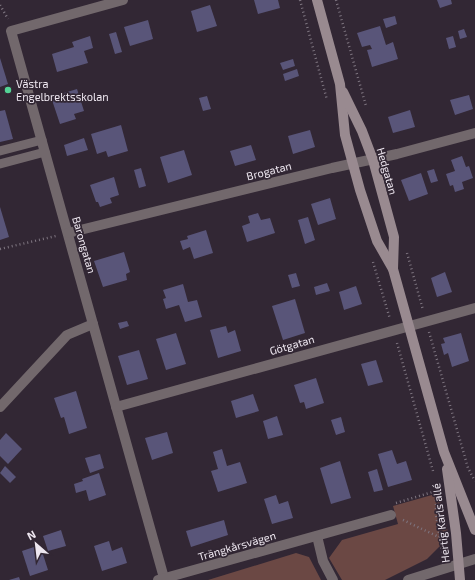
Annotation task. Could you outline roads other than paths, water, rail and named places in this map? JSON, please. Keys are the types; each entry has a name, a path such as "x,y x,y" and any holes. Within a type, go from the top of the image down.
{"main road":[{"name":"Hedgatan","path":"316,0 340,84 362,131 372,160 394,237 393,269"},
{"name":"Hedgatan","path":"340,84 345,135 353,164 377,241 393,269 444,452"},
{"name":"Hertig Karls allé","path":"444,452 475,530"},
{"name":"Hertig Karls allé","path":"444,452 456,533 460,580"}],"street":[{"name":"Barongatan","path":"123,0 11,31 116,407 161,579"},
{"name":"Brogatan","path":"68,233 372,160 475,133"},
{"name":"Götgatan","path":"116,407 475,308"},
{"path":"0,407 67,335 93,324"},
{"name":"Trängkårsvägen","path":"161,579 391,515"},
{"path":"317,536 323,561 333,580"},
{"path":"408,580 475,558"}],"lane":[{"path":"0,152 42,140"},
{"path":"0,164 45,152"}],"place":[{"name":"Västra Engelbrektsskolan","path":"8,90"}]}
